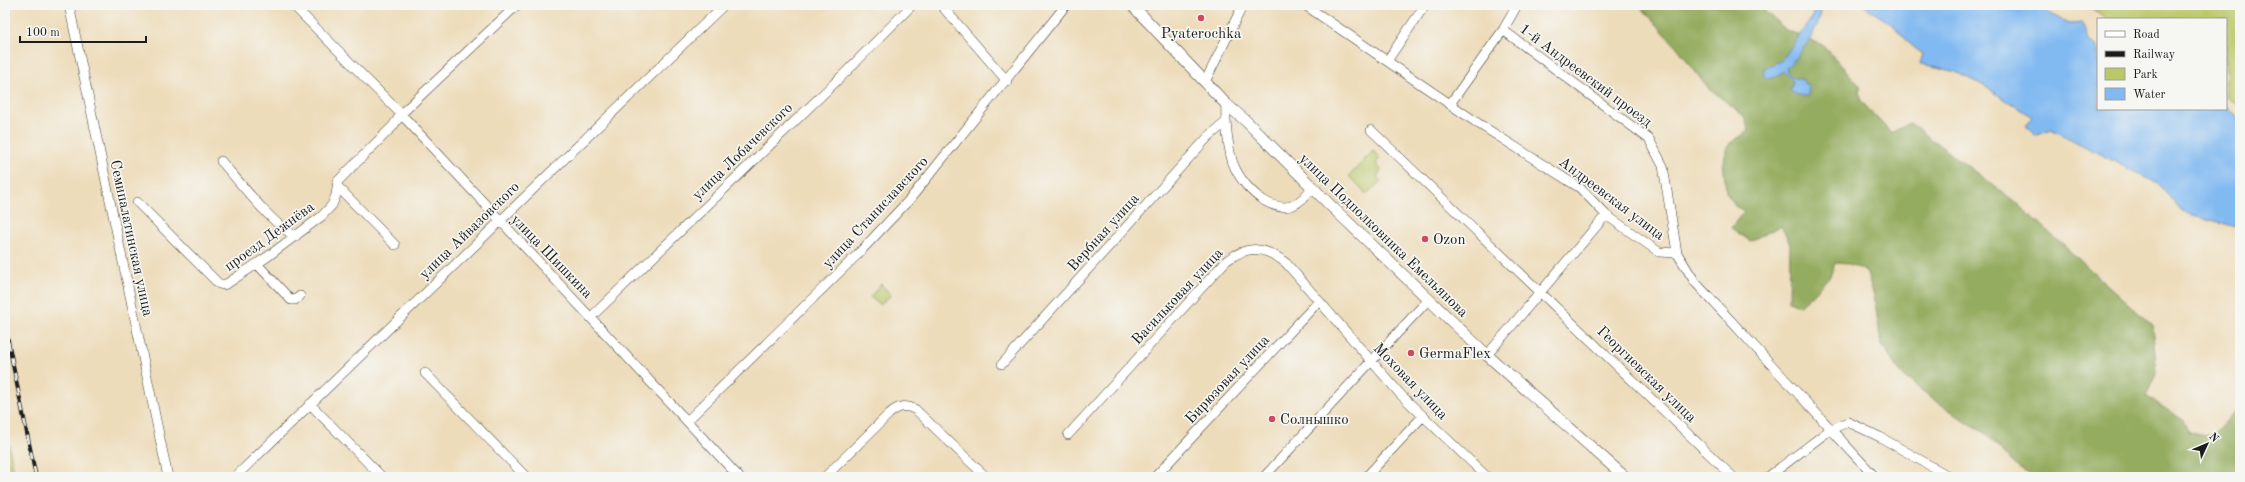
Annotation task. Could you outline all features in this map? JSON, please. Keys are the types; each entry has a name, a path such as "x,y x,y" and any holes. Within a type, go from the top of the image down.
{"main road":[{"name":"улица Подполковника Емельянова","path":"1132,5 1226,104 1246,121 1311,187 1487,355 1624,477"}],"street":[{"name":"Семипалатинская улица","path":"69,5 168,477"},
{"name":"улица Шишкина","path":"294,5 401,114 738,477"},
{"path":"300,12 308,5"},
{"name":"проезд Дежнёва","path":"136,202 214,280 223,285 257,264 322,216 332,205 338,181 393,126 401,114 517,5"},
{"name":"улица Айвазовского","path":"235,477 499,220 724,5"},
{"name":"улица Лобачевского","path":"591,317 846,72 912,5"},
{"path":"941,5 1007,81"},
{"name":"улица Станиславского","path":"687,421 852,260 904,204 1007,81 1066,5"},
{"path":"1205,82 1243,5"},
{"name":"Андреевская улица","path":"1305,5 1450,104 1580,188 1606,215 1659,252 1677,253 1695,282 1875,477"},
{"path":"1317,13 1323,5"},
{"path":"1387,61 1425,5"},
{"path":"1503,30 1515,9 1515,5"},
{"name":"1-й Андреевский проезд","path":"1450,104 1503,30 1649,139 1663,166 1677,253"},
{"path":"1226,104 1226,122 1234,167 1243,181 1273,206 1285,208 1298,203 1311,187"},
{"name":"Вербная улица","path":"1002,364 1208,137 1226,122"},
{"name":"Георгиевская улица","path":"1371,130 1733,477"},
{"path":"221,161 275,220 289,233 296,236"},
{"path":"337,186 395,245"},
{"path":"1487,355 1606,215"},
{"name":"Васильковая улица","path":"1068,435 1226,261 1238,252 1257,249 1272,252 1286,263 1319,300"},
{"path":"257,264 291,300 295,300 300,296"},
{"path":"1264,477 1429,299"},
{"name":"Моховая улица","path":"1319,300 1353,339 1371,363 1423,416 1487,477"},
{"name":"Бирюзовая улица","path":"1155,477 1319,300"},
{"path":"425,373 526,477"},
{"path":"310,404 382,477"},
{"path":"825,477 889,414 896,408 906,406 916,410 986,477"},
{"path":"1366,477 1423,416"},
{"path":"1768,477 1831,429 1848,422 1880,437 1950,477"}],"green space":[{"path":"1639,5 1758,5 1786,30 1823,45 1860,86 1861,101 1891,133 1910,123 2014,201 2152,325 2157,372 2146,396 2183,420 2188,432 2212,436 2240,407 2240,477 2219,471 2210,477 2035,477 2018,468 1986,434 1942,406 1903,376 1881,343 1874,296 1866,271 1849,264 1835,263 1830,276 1801,306 1789,301 1790,244 1781,226 1750,241 1731,228 1744,211 1735,206 1726,192 1723,161 1730,143 1749,131 1744,116 1706,86 1677,47"},
{"path":"2086,5 2240,5 2240,106 2227,98 2227,18 2106,18"},
{"path":"1373,151 1380,158 1376,163 1381,170 1377,177 1381,181 1367,195 1349,176"},
{"path":"881,284 891,295 880,305 870,297"},
{"path":"5,427 15,477 5,477"}],"water":[{"path":"1816,5 1822,5 1821,14 1814,31 1798,55 1786,68 1791,75 1795,78 1803,80 1805,85 1809,86 1808,96 1800,95 1790,90 1793,81 1783,71 1776,77 1767,79 1763,75 1764,68 1782,60 1811,19"},
{"path":"1863,5 2035,5 2069,24 2082,23 2089,40 2097,44 2097,110 2227,110 2227,108 2240,118 2240,228 2182,212 2158,184 2051,129 2035,135 2025,126 2032,117 1992,91 1967,77 1938,67 1920,64 1923,54 1911,45 1894,26"}],"railway":[{"path":"5,326 36,477"}],"place":[{"name":"Pyaterochka","path":"1201,18"},
{"name":"Ozon","path":"1425,239"},
{"name":"GermaFlex","path":"1411,353"},
{"name":"Солнышко","path":"1272,419"}]}
